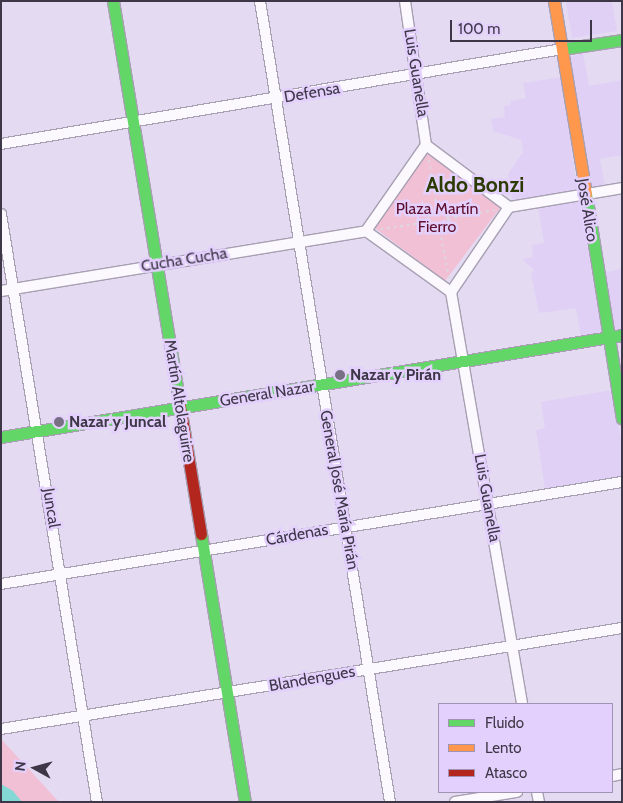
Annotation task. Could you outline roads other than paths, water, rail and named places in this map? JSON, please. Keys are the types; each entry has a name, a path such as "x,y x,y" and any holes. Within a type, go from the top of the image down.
{"street":[{"name":"Martín Altolaguirre","path":"113,1 245,802"},
{"name":"General José María Pirán","path":"260,1 390,802"},
{"name":"Luis Guanella","path":"405,1 426,145"},
{"name":"José Alico","path":"554,1 584,195 622,418"},
{"name":"Defensa","path":"1,144 275,100 622,40"},
{"path":"508,207 451,292 366,231 426,145 508,207 622,188"},
{"name":"Juncal","path":"1,214 39,431 97,802"},
{"name":"Cucha Cucha","path":"1,291 366,231"},
{"name":"Luis Guanella","path":"451,292 522,703"},
{"name":"General Nazar","path":"1,437 622,335"},
{"name":"Cárdenas","path":"1,584 622,482"},
{"name":"Blandengues","path":"2,729 622,628"},
{"path":"455,802 511,793"}],"place":[{"name":"Nazar y Pirán","path":"340,375"},
{"name":"Nazar y Juncal","path":"59,422"}],"district":[{"name":"Aldo Bonzi","path":"475,185"}],"park label":[{"name":"Plaza Martín Fierro","path":"437,218"}]}
